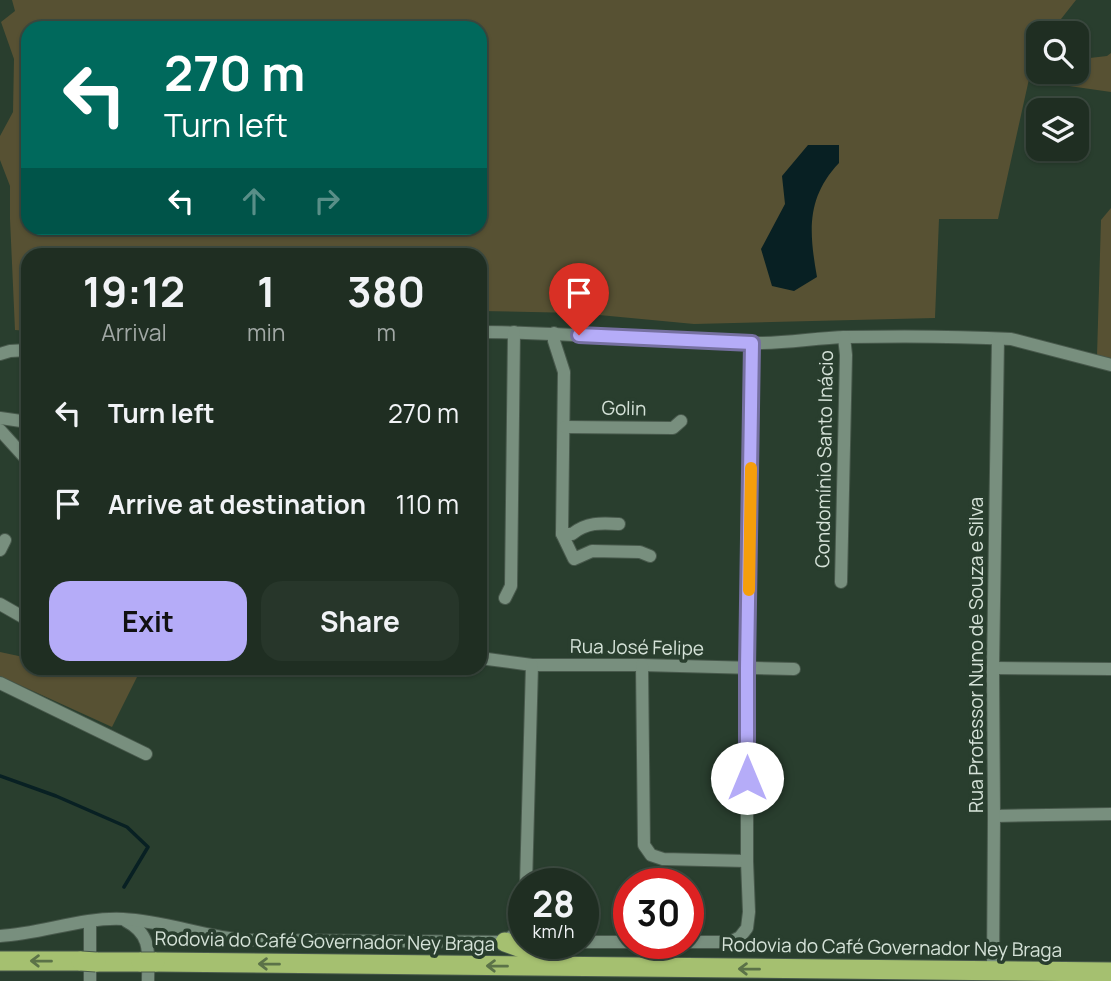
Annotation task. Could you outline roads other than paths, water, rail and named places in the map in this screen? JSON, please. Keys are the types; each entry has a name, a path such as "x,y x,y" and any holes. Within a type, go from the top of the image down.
{"highway":[{"path":"554,959 573,967"},
{"name":"Rodovia do Café Governador Ney Braga","path":"0,961 1111,972"}],"street":[{"path":"487,332 752,343 844,337 998,339 1111,365"},
{"path":"505,598 511,586 514,332"},
{"path":"554,333 564,372 562,534 574,559 592,551 640,552 650,556"},
{"name":"Condomínio Santo Inácio","path":"841,582 846,355 844,337"},
{"name":"Rua Professor Nuno de Souza e Silva","path":"993,971 993,668 998,339"},
{"path":"704,942 730,942 740,937 747,928 749,912 747,668 752,343"},
{"path":"0,354 21,350"},
{"path":"0,418 21,421"},
{"name":"Golin","path":"565,427 673,428 681,421"},
{"path":"0,430 21,453"},
{"path":"562,534 572,534 593,523 619,524"},
{"path":"0,604 21,616"},
{"name":"Rua José Felipe","path":"487,659 532,665 794,668"},
{"path":"526,868 532,665"},
{"path":"642,665 644,845 651,855 663,859 747,861"},
{"path":"993,668 1111,669"},
{"path":"0,683 146,754"},
{"path":"994,816 1111,814"},
{"path":"122,919 137,927 145,937 148,949 148,981"},
{"path":"0,936 90,921 122,919 246,940 508,942"},
{"path":"90,921 90,981"}],"water":[{"path":"808,145 839,145 839,163 828,176 815,203 812,245 817,277 794,291 772,286 761,249 785,204 782,176"}],"waterway":[{"path":"0,776 56,796 127,827 148,847 124,887"}]}
